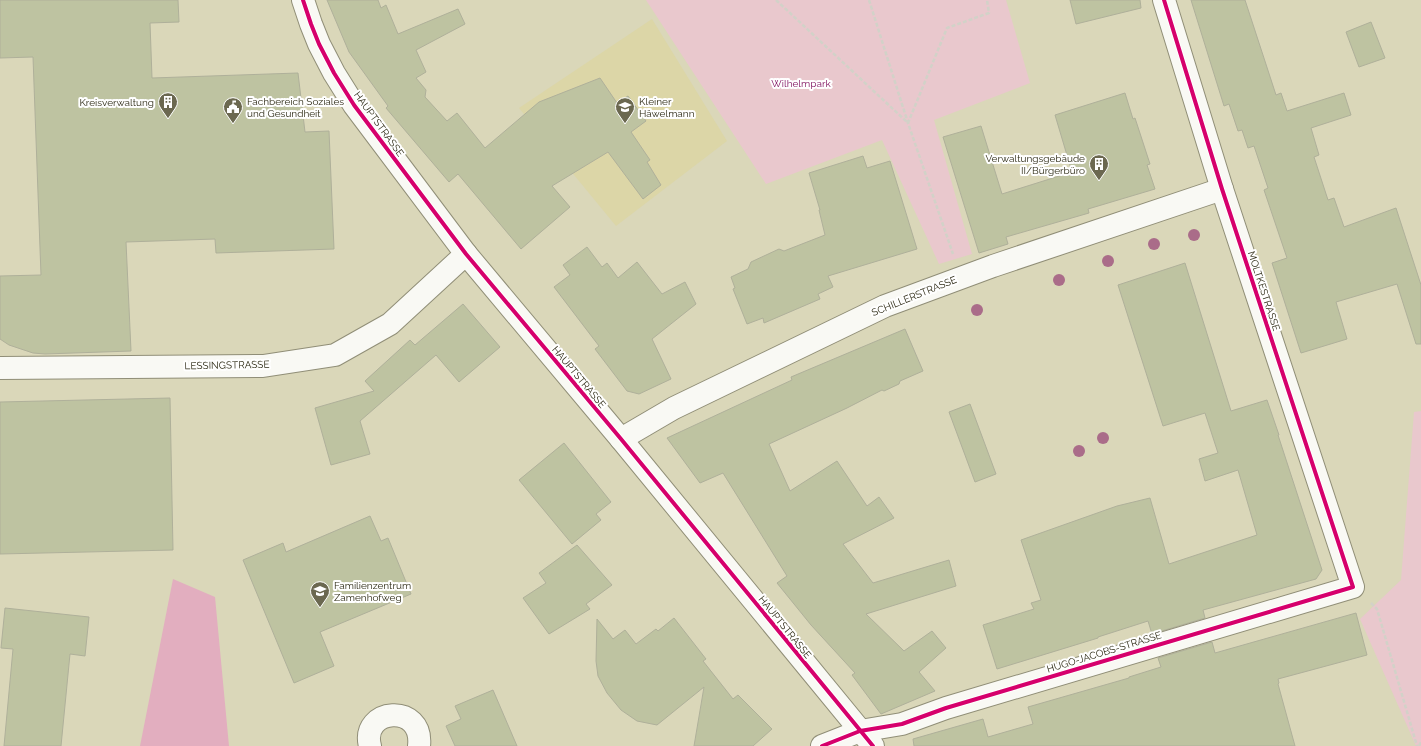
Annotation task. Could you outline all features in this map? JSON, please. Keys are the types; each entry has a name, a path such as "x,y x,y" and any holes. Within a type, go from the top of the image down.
{"street":[{"name":"HAUPTSTRASSE","path":"303,0 310,24 319,44 334,73 354,105 466,254 621,439 866,739"},
{"name":"MOLTKESTRASSE","path":"1164,0 1222,189 1353,587"},
{"name":"SCHILLERSTRASSE","path":"621,439 674,408 885,306 962,277 1222,189"},
{"name":"LESSINGSTRASSE","path":"0,368 263,366 335,355 390,324 466,254"},
{"name":"HUGO-JACOBS-STRASSE","path":"822,746 866,739 946,708 1353,587"},
{"path":"370,746 368,737 372,727 378,720 394,714 410,720 418,730 420,738 419,746"}],"path":[{"path":"776,0 908,123"},
{"path":"868,0 908,123 962,277"},
{"path":"908,123 947,28 989,13 987,0"},
{"path":"1353,587 1377,609 1418,746"},
{"path":"1418,746 1421,742"}],"shaded area":[{"name":"Kleiner Häwelmann","path":"652,19 727,141 616,226 519,108"},
{"path":"173,579 215,597 229,746 140,746"}],"green space":[{"name":"Wilhelmpark","path":"646,0 1006,0 1030,83 934,120 972,254 939,264 882,140 766,184"},
{"path":"1421,411 1421,746 1416,746 1360,619 1401,580 1414,412"}],"building":[{"name":"Kreisverwaltung","path":"0,0 178,0 179,22 150,23 152,78 298,73 305,132 329,131 334,249 216,253 215,239 126,242 131,351 45,354 33,353 9,345 0,339 0,276 41,275 33,57 0,58"},
{"path":"327,0 378,0 381,8 386,5 398,34 458,9 465,24 416,50 426,72 416,78 426,90 425,97 447,121 457,113 485,148 539,102 600,78 617,103 628,96 646,121 631,132 650,160 647,162 661,185 643,199 608,152 552,186 570,207 521,249 458,174 449,182 386,108 388,106 349,52"},
{"path":"1070,0 1140,0 1141,8 1076,24"},
{"path":"1191,0 1245,0 1276,95 1281,93 1287,111 1344,93 1351,115 1311,128 1319,155 1314,157 1328,200 1334,198 1344,227 1396,208 1421,285 1421,344 1416,344 1397,284 1336,302 1347,339 1301,353 1272,263 1287,258 1264,190 1268,188 1254,146 1248,148 1242,130 1238,131 1229,104 1224,106"},
{"path":"1371,22 1385,58 1359,67 1346,32"},
{"name":"Verwaltungsgebäude II/Bürgerbüro","path":"1125,93 1150,164 1147,165 1155,189 1088,209 1089,213 1006,237 1008,244 979,253 943,137 981,126 1002,194 1072,172 1055,115"},
{"path":"863,156 867,168 890,161 917,249 828,276 833,287 818,294 820,299 764,323 763,318 747,324 733,289 735,288 731,277 748,269 751,262 779,249 784,251 825,235 820,210 809,173"},
{"path":"587,247 602,267 607,263 618,278 637,262 662,294 685,282 696,304 652,339 671,379 639,394 627,391 595,349 599,346 554,287 570,275 563,265"},
{"path":"1185,263 1231,411 1267,400 1322,570 1316,579 1203,610 1205,618 1152,634 1148,621 997,669 983,625 1034,609 1031,603 1041,600 1021,540 1117,506 1150,498 1169,564 1257,535 1238,470 1205,481 1199,459 1218,453 1205,413 1163,426 1118,285"},
{"path":"463,304 500,347 459,382 436,355 360,421 370,454 331,465 315,408 374,391 365,381 410,340 415,345"},
{"path":"905,329 923,371 900,381 899,384 884,391 882,390 769,444 790,491 837,461 867,506 879,497 894,518 843,544 873,583 949,560 956,586 866,614 904,651 932,631 946,648 919,672 935,691 881,714 852,675 855,673 811,625 777,583 787,576 723,473 700,483 667,438 792,380 791,377"},
{"path":"170,398 173,550 0,554 0,402"},
{"path":"970,404 996,474 975,482 949,412"},
{"path":"564,443 611,502 596,514 601,520 572,544 519,480"},
{"name":"Familienzentrum Zamenhofweg","path":"370,516 381,541 388,538 411,594 320,632 334,666 294,683 243,560 283,543 286,552"},
{"path":"577,545 612,585 586,604 590,609 549,634 523,598 546,583 539,573"},
{"path":"5,608 89,617 85,656 70,654 61,746 4,746 13,649 1,648"},
{"path":"1356,613 1367,655 1278,679 1278,684 1295,746 914,746 913,739 983,719 988,737 1033,724 1028,707 1129,678 1161,667 1158,658 1212,642 1215,653"},
{"path":"674,618 706,659 703,661 733,699 738,695 772,729 753,746 694,746 704,687 657,725 637,721 621,710 607,693 598,676 596,661 597,619 613,639 625,630 636,644 656,629 658,631"},
{"path":"493,690 517,746 455,746 446,726 461,719 455,706"}],"cycle path":[{"path":"303,0 319,44 334,73 354,105 466,254 621,439 873,746"},
{"path":"822,746 860,731 902,724 946,708 1353,587 1222,189 1164,0"}],"place":[{"name":"Kreisverwaltung","path":"168,119"},
{"name":"Fachbereich Soziales und Gesundheit","path":"233,124"},
{"name":"Kleiner Häwelmann","path":"625,124"},
{"name":"Verwaltungsgebäude II/Bürgerbüro","path":"1099,181"},
{"name":"Familienzentrum Zamenhofweg","path":"320,608"}]}
